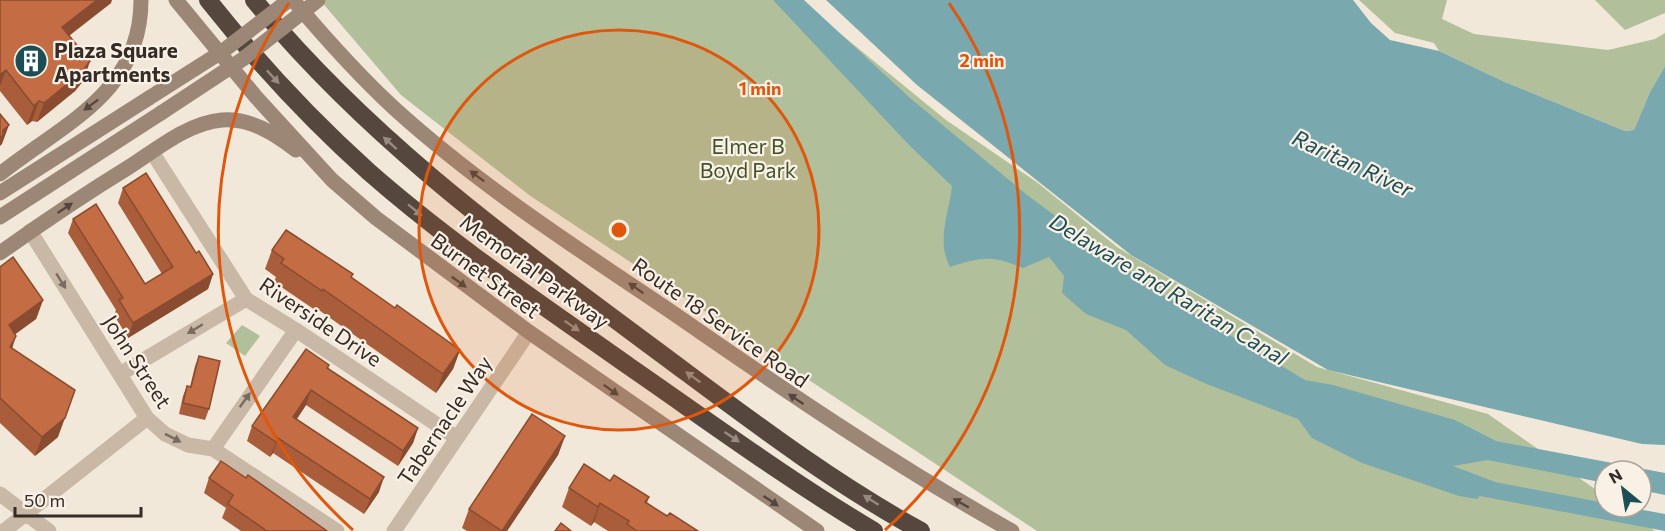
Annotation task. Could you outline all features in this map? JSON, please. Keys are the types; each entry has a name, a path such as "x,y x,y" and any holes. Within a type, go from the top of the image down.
{"highway":[{"name":"Memorial Parkway","path":"208,0 292,98 361,164 428,220 523,292 723,431 874,531"},
{"name":"Memorial Parkway","path":"254,0 358,114 470,211 794,451 921,531"}],"main road":[{"path":"0,174 100,99 116,82 136,42 141,0"},
{"name":"Burnet Street","path":"176,0 236,74 332,180 425,257 529,332 817,531"},
{"path":"0,193 223,51 291,0"},
{"name":"Route 18 Service Road","path":"291,0 396,109 508,199 853,437 937,489 1012,531"},
{"path":"0,217 234,66 318,0"},
{"path":"0,253 152,152 197,126 215,121 239,121 262,128 278,137 332,180"}],"street":[{"name":"Riverside Drive","path":"152,152 246,299 457,438"},
{"name":"John Street","path":"30,231 147,418 165,434 188,445 213,449 337,531"},
{"path":"120,374 246,299"},
{"path":"213,449 296,330"},
{"name":"Tabernacle Way","path":"394,531 529,332"},
{"path":"4,531 147,418"},
{"path":"0,494 49,531"}],"green space":[{"name":"Elmer B Boyd Park","path":"320,0 799,0 946,120 1038,183 1117,247 1317,367 1488,414 1593,488 1593,519 1638,519 1655,531 1037,531 529,195 401,95"},
{"path":"1359,0 1447,0 1442,19 1474,34 1608,50 1655,39 1665,33 1665,66 1650,92 1634,130 1625,131 1505,82 1439,51 1434,43 1395,33"},
{"path":"1595,0 1665,0 1665,13 1625,30"},
{"path":"242,325 260,336 245,356 226,343"}],"water":[{"path":"773,0 804,0 910,98 1027,195 1158,292 1305,380 1333,385 1455,420 1496,441 1593,459 1593,481 1488,460 1453,466 1495,482 1593,501 1593,517 1480,496 1477,499 1459,496 1362,463 1312,438 1298,419 1204,383 1165,365 1126,330 1086,314 1062,293 1064,276 1049,257 1023,268 995,259 979,259 950,267 944,247 944,237 952,186 909,145"},
{"name":"Raritan River","path":"826,0 1353,0 1371,23 1390,40 1439,51 1505,82 1625,131 1634,130 1650,92 1665,66 1665,445 1642,444 1328,370 1131,255 917,85"},
{"path":"1653,471 1665,473 1665,495 1653,492"},
{"path":"1653,512 1665,514 1665,531 1602,519 1653,519"}],"building":[{"name":"Plaza Square Apartments","path":"0,0 97,0 62,27 90,61 82,72 44,103 39,101 34,106 6,70 0,75"},
{"path":"0,114 9,125 3,130 0,138"},
{"path":"146,173 196,253 199,251 213,274 133,323 119,300 123,298 73,219 96,204 145,284 173,267 123,188"},
{"path":"286,230 353,274 351,277 395,308 397,305 460,350 443,374 323,289 322,291 281,263 284,259 272,250"},
{"path":"13,257 43,300 9,325 16,336 10,347 75,390 65,418 42,437 0,398 0,267"},
{"path":"306,349 329,365 327,368 418,428 403,451 311,390 293,417 384,477 370,499 278,438 276,442 252,426"},
{"path":"199,356 220,361 209,409 183,403 187,386 191,387"},
{"path":"532,414 565,436 502,531 469,509"},
{"path":"221,461 246,478 248,475 327,531 267,531 228,504 233,495 209,478"},
{"path":"584,464 610,481 614,475 649,497 645,502 667,516 670,513 698,531 637,531 627,524 629,521 600,503 598,507 569,488"},
{"path":"561,523 571,531 555,531"}],"place":[{"name":"Plaza Square Apartments","path":"31,61"}],"water label":[{"name":"Delaware and Raritan Canal","path":"1169,289"}]}
